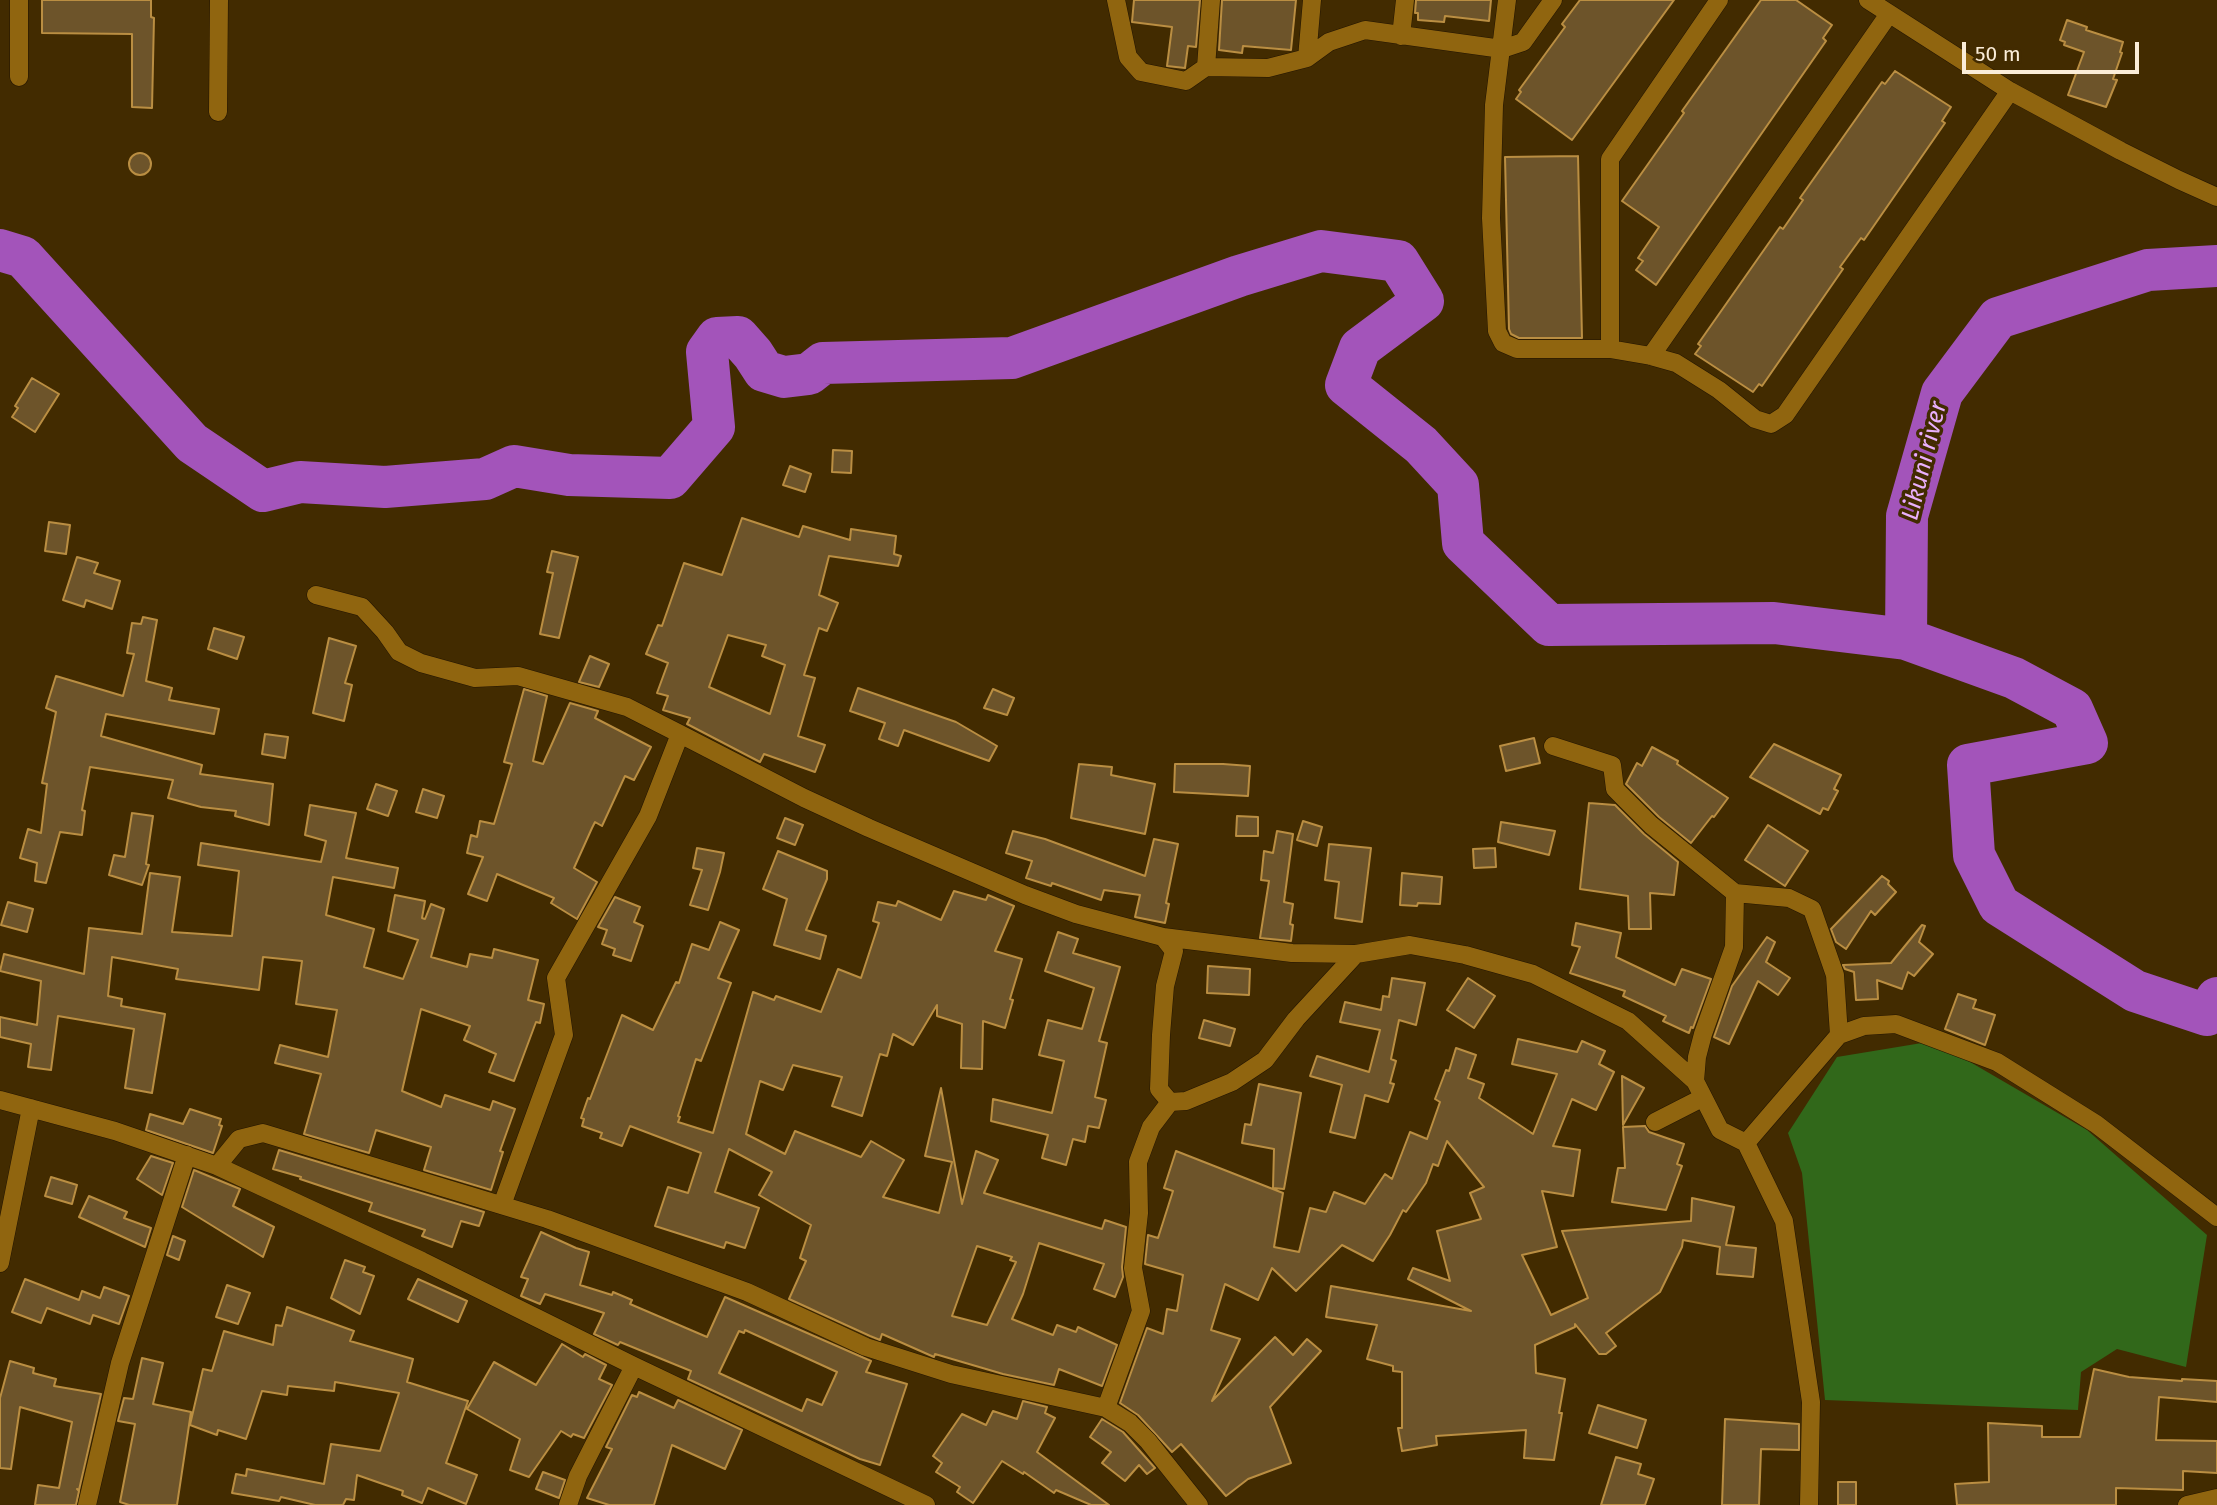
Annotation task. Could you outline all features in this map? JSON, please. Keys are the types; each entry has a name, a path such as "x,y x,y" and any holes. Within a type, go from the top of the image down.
{"street":[{"path":"19,0 19,77"},
{"path":"218,112 219,0"},
{"path":"1116,0 1128,57 1141,72 1186,81 1206,68 1268,68 1307,58 1329,42 1365,30 1502,49 1522,41 1553,0"},
{"path":"1206,68 1211,0"},
{"path":"1307,58 1312,0"},
{"path":"1401,36 1405,0"},
{"path":"1507,0 1494,105 1491,218 1497,331 1503,343 1517,349 1610,349 1676,363 1719,390 1755,419 1771,424 1785,415 2010,91"},
{"path":"1610,349 1610,159 1719,0"},
{"path":"1868,0 2010,91 2121,151 2217,197"},
{"path":"1651,356 1889,14"},
{"path":"316,595 362,607 399,652 421,663 475,678 518,676 627,707 804,798 987,879 1076,914 1163,937 1292,953 1356,954 1410,946 1465,955 1533,974 1628,1021 1695,1081 1720,1130 1746,1143 1784,1221 1811,1402 1808,1505"},
{"path":"502,1205 564,1035 556,978 648,816 680,734"},
{"path":"1553,746 1612,765 1615,789 1651,825 1735,893 1790,898 1812,909 1835,975 1839,1035"},
{"path":"1695,1081 1700,1046 1734,947 1735,893"},
{"path":"1163,937 1174,951 1165,986 1159,1089 1170,1102"},
{"path":"1106,1408 1141,1311 1133,1268 1139,1213 1138,1162 1151,1127 1170,1102 1186,1101 1232,1082 1265,1060 1296,1019 1356,954"},
{"path":"1746,1143 1839,1035 1864,1026 1896,1024 1997,1062 2096,1124 2217,1217"},
{"path":"1655,1122 1702,1098"},
{"path":"0,1100 115,1131 217,1166 422,1261 634,1366 926,1505"},
{"path":"0,1263 31,1108"},
{"path":"217,1166 239,1139 263,1133 502,1205 646,1254 747,1292 866,1346 951,1374 1106,1408 1129,1423 1148,1441 1197,1504"},
{"path":"88,1505 120,1363 187,1155"},
{"path":"568,1505 578,1476 634,1366"},
{"path":"2187,1505 2217,1499"}],"green space":[{"path":"1934,1041 2087,1130 2207,1235 2186,1367 2117,1349 2081,1372 2078,1410 1825,1400 1802,1173 1788,1133 1837,1057"}],"building":[{"path":"42,0 151,0 151,17 154,18 152,108 132,107 132,34 42,33"},
{"path":"1134,0 1200,0 1196,47 1188,46 1185,68 1167,66 1172,27 1132,22"},
{"path":"1222,0 1296,0 1291,50 1243,46 1242,53 1219,50"},
{"path":"1416,0 1491,0 1489,21 1445,16 1444,22 1418,20 1418,13 1415,13"},
{"path":"1580,0 1674,0 1572,140 1516,99 1521,92 1519,90 1565,27 1562,24"},
{"path":"1761,0 1796,0 1832,25 1823,38 1826,41 1656,285 1636,270 1643,261 1638,258 1659,227 1622,201"},
{"path":"2067,20 2087,27 2086,30 2123,42 2113,79 2117,80 2106,107 2068,95 2084,52 2064,45 2065,42 2060,40"},
{"path":"1895,71 1951,107 1942,121 1945,123 1864,240 1861,238 1840,267 1843,269 1762,386 1759,384 1753,392 1695,354 1701,346 1698,344 1780,227 1783,229 1803,200 1800,198 1882,82 1885,84"},
{"path":"140,153 148,156 151,164 148,172 140,175 132,172 129,164 132,156"},
{"path":"1578,156 1582,338 1519,338 1511,334 1509,329 1505,157"},
{"path":"32,378 59,394 35,432 12,417 18,408 15,406"},
{"path":"833,450 852,451 851,473 832,472"},
{"path":"790,466 811,474 805,492 783,485"},
{"path":"742,518 799,537 803,526 850,540 851,529 896,536 894,554 901,556 898,566 829,556 819,595 838,603 827,631 819,628 804,675 815,678 798,736 825,745 815,772 764,754 760,762 687,724 690,718 663,710 668,696 657,693 668,663 646,654 658,625 662,626 684,563 722,575","holes":["728,635 766,645 762,656 785,665 770,714 709,687"]},
{"path":"49,522 70,525 66,554 45,551"},
{"path":"552,551 578,557 559,638 540,634 553,573 547,572"},
{"path":"77,557 98,563 94,573 120,581 112,609 86,600 84,607 63,600"},
{"path":"143,617 157,620 146,681 172,688 169,700 219,709 214,734 106,714 101,736 202,765 200,774 273,784 269,825 235,816 236,811 201,807 168,798 173,780 90,767 82,810 85,811 82,835 60,832 46,883 35,881 37,863 20,858 28,829 41,833 47,784 42,783 56,712 46,708 56,676 123,696 134,654 127,653 132,623 141,624"},
{"path":"214,628 244,637 237,659 208,649"},
{"path":"329,638 356,646 345,683 352,685 344,721 313,713"},
{"path":"590,656 609,664 599,687 579,682"},
{"path":"858,688 956,722 997,746 989,761 904,730 898,746 879,739 885,723 850,711"},
{"path":"524,689 547,696 533,761 543,764 570,703 598,711 595,718 651,747 634,780 625,776 602,826 595,822 574,868 597,882 577,919 551,903 554,898 497,874 487,901 468,894 483,857 467,853 471,835 477,837 480,821 494,824 512,764 504,762"},
{"path":"993,689 1014,698 1007,715 984,708"},
{"path":"265,734 288,737 285,758 262,754"},
{"path":"1534,738 1540,763 1506,771 1500,746"},
{"path":"1774,744 1841,775 1834,789 1838,791 1828,810 1823,808 1820,814 1750,777"},
{"path":"1652,747 1678,761 1677,764 1728,798 1691,843 1659,817 1626,784 1637,763 1642,766"},
{"path":"1079,764 1112,767 1111,775 1155,784 1145,834 1071,818"},
{"path":"1175,764 1250,766 1248,796 1174,792"},
{"path":"376,784 397,791 388,816 367,809"},
{"path":"423,789 444,796 437,818 416,812"},
{"path":"1589,803 1615,805 1678,862 1674,895 1650,893 1651,929 1629,929 1628,896 1580,889"},
{"path":"310,805 356,813 346,858 398,868 394,888 333,877 326,915 374,929 364,967 403,979 418,940 388,931 395,895 425,901 422,918 425,919 431,904 444,909 431,957 467,967 470,954 492,958 494,949 538,960 528,1000 544,1004 540,1023 536,1022 514,1081 489,1072 496,1054 464,1040 470,1026 421,1009 402,1091 441,1107 445,1095 490,1110 493,1101 515,1109 500,1151 503,1152 491,1190 424,1170 431,1147 376,1130 369,1153 304,1134 321,1074 275,1063 280,1045 328,1057 337,1010 296,1004 302,961 263,957 259,990 176,979 178,969 112,957 108,996 122,999 121,1006 165,1014 152,1093 125,1088 134,1029 58,1016 51,1070 28,1067 31,1044 0,1037 0,1017 37,1025 41,981 0,971 4,954 84,974 89,928 142,934 150,873 180,877 172,932 232,936 239,871 198,865 201,843 321,862 326,841 305,835"},
{"path":"132,813 153,816 146,864 149,865 142,885 109,875 114,855 125,857"},
{"path":"1237,816 1258,817 1258,836 1236,836"},
{"path":"785,818 803,825 795,845 777,838"},
{"path":"1303,821 1322,827 1317,846 1297,840"},
{"path":"1501,822 1555,831 1549,855 1498,842"},
{"path":"1768,825 1808,851 1785,886 1745,860"},
{"path":"1013,831 1045,839 1145,876 1154,839 1178,844 1166,903 1169,904 1165,923 1135,917 1140,895 1104,890 1101,900 1052,883 1051,886 1026,878 1032,861 1006,853"},
{"path":"1277,831 1293,834 1284,902 1293,904 1291,941 1260,938 1269,881 1261,880 1264,851 1273,853"},
{"path":"1329,844 1371,848 1362,922 1335,918 1339,882 1325,880"},
{"path":"697,848 724,853 708,910 690,905 702,870 693,868"},
{"path":"1495,848 1496,867 1474,868 1473,849"},
{"path":"778,851 827,871 827,879 806,930 826,936 820,959 774,945 787,899 763,889"},
{"path":"1402,873 1442,877 1440,904 1400,905"},
{"path":"1882,876 1896,892 1875,915 1871,911 1846,949 1836,942 1831,929"},
{"path":"954,891 986,900 988,895 1014,906 995,951 1022,959 1005,1028 983,1021 982,1069 961,1068 962,1024 937,1016 937,1005 913,1045 893,1034 887,1056 880,1054 862,1116 832,1106 842,1077 793,1065 783,1090 760,1081 746,1134 785,1154 795,1131 861,1157 871,1141 904,1160 883,1197 939,1213 952,1162 925,1156 941,1088 962,1204 976,1151 998,1160 984,1193 1102,1229 1105,1220 1126,1227 1123,1277 1115,1297 1094,1289 1104,1264 1039,1243 1012,1319 1053,1335 1057,1325 1076,1332 1078,1327 1117,1345 1102,1386 1059,1369 1054,1385 1003,1374 935,1354 934,1357 882,1334 880,1340 870,1336 789,1299 806,1261 800,1258 811,1225 759,1195 772,1172 729,1149 715,1192 759,1208 745,1248 726,1242 724,1248 655,1226 668,1187 688,1193 701,1153 630,1126 622,1146 600,1138 602,1133 582,1126 584,1119 581,1118 588,1098 590,1099 622,1015 653,1030 676,982 679,983 692,944 709,950 720,922 739,930 718,978 731,983 701,1061 696,1059 678,1116 678,1122 713,1133 753,992 774,1000 776,996 821,1012 838,969 861,978 879,923 873,921 878,902 896,906 898,901 941,920","holes":["977,1246 1012,1257 1010,1260 1016,1262 987,1325 952,1316"]},
{"path":"615,897 640,907 634,922 643,926 631,961 613,955 615,949 602,944 607,930 598,927"},
{"path":"8,902 33,909 27,932 1,925"},
{"path":"1576,923 1621,933 1616,957 1675,985 1682,969 1711,979 1689,1033 1663,1021 1666,1016 1623,996 1625,991 1570,973 1580,947 1572,945"},
{"path":"1922,925 1925,926 1919,942 1933,954 1914,976 1908,972 1902,989 1877,980 1878,999 1856,1000 1854,972 1845,969 1843,965 1891,963"},
{"path":"1058,932 1078,939 1073,953 1120,967 1099,1041 1107,1043 1095,1097 1106,1100 1099,1128 1088,1126 1085,1142 1073,1139 1066,1165 1042,1158 1048,1135 991,1121 993,1099 1052,1113 1064,1061 1039,1055 1048,1020 1082,1029 1094,988 1045,971"},
{"path":"1767,937 1775,942 1766,962 1790,978 1778,995 1758,981 1729,1044 1714,1037 1732,986"},
{"path":"1208,966 1250,969 1249,995 1207,993"},
{"path":"1392,978 1425,983 1416,1025 1399,1020 1391,1059 1396,1061 1390,1083 1394,1084 1388,1102 1365,1095 1355,1138 1330,1132 1342,1085 1310,1076 1317,1056 1369,1072 1380,1030 1340,1022 1345,1002 1381,1010 1383,996 1389,997"},
{"path":"1468,978 1495,996 1474,1028 1447,1010"},
{"path":"1958,994 1976,1000 1973,1008 1995,1015 1985,1045 1945,1029"},
{"path":"1204,1020 1235,1029 1230,1046 1199,1038"},
{"path":"1518,1039 1577,1052 1582,1041 1605,1051 1599,1064 1614,1072 1596,1110 1572,1099 1553,1146 1580,1150 1573,1196 1542,1191 1557,1247 1522,1255 1551,1315 1588,1298 1562,1231 1691,1221 1692,1198 1734,1207 1726,1245 1756,1248 1753,1277 1717,1274 1720,1247 1683,1240 1660,1292 1606,1333 1616,1346 1606,1354 1599,1354 1575,1324 1575,1327 1535,1345 1536,1373 1565,1379 1554,1460 1524,1458 1526,1430 1436,1436 1437,1445 1402,1451 1398,1428 1402,1428 1402,1372 1393,1371 1393,1366 1367,1359 1377,1325 1326,1317 1331,1286 1471,1311 1408,1279 1413,1268 1450,1281 1437,1231 1481,1219 1470,1193 1484,1187 1447,1141 1438,1166 1433,1164 1426,1183 1406,1212 1403,1210 1373,1261 1342,1245 1296,1291 1272,1268 1258,1300 1225,1284 1211,1330 1240,1339 1212,1401 1275,1337 1293,1355 1307,1339 1321,1351 1270,1407 1291,1463 1248,1479 1226,1496 1181,1444 1172,1452 1138,1415 1120,1403 1147,1328 1163,1334 1167,1309 1177,1311 1183,1275 1145,1264 1148,1235 1158,1238 1173,1191 1164,1188 1176,1151 1283,1193 1274,1247 1299,1252 1310,1208 1326,1212 1334,1192 1365,1204 1385,1174 1392,1179 1410,1132 1427,1139 1440,1102 1435,1099 1446,1070 1449,1071 1456,1048 1476,1055 1468,1078 1484,1084 1479,1098 1533,1134 1557,1074 1512,1064"},
{"path":"1622,1076 1644,1088 1623,1125"},
{"path":"1259,1084 1301,1093 1284,1189 1273,1188 1274,1149 1242,1143 1245,1124 1251,1125"},
{"path":"190,1109 221,1119 219,1125 222,1126 213,1153 146,1130 150,1114 183,1124"},
{"path":"1645,1126 1649,1132 1684,1144 1677,1164 1682,1166 1666,1210 1612,1202 1618,1168 1625,1168 1623,1127"},
{"path":"279,1150 484,1212 479,1226 461,1221 452,1247 422,1236 425,1230 369,1211 372,1203 273,1169"},
{"path":"151,1156 173,1163 162,1195 137,1179"},
{"path":"194,1170 240,1189 233,1206 274,1227 263,1257 182,1207"},
{"path":"51,1177 77,1185 72,1204 45,1196"},
{"path":"89,1196 127,1212 124,1218 151,1228 145,1247 79,1217"},
{"path":"541,1232 589,1252 580,1285 612,1295 613,1292 632,1300 630,1304 707,1337 725,1297 871,1361 866,1372 907,1384 880,1465 860,1459 688,1379 691,1371 594,1334 604,1313 545,1294 540,1304 521,1296 528,1279 521,1277","holes":["745,1330 837,1372 822,1405 807,1399 802,1411 719,1373 739,1331 744,1333"]},
{"path":"173,1236 185,1241 179,1260 167,1255"},
{"path":"345,1260 365,1267 363,1272 374,1276 360,1314 331,1298"},
{"path":"25,1279 79,1300 82,1291 100,1298 104,1287 129,1296 119,1324 93,1315 90,1324 47,1308 41,1323 12,1312"},
{"path":"418,1279 467,1301 458,1322 408,1299"},
{"path":"227,1285 250,1293 238,1324 216,1317"},
{"path":"287,1307 354,1331 350,1341 413,1359 407,1382 468,1401 446,1463 477,1475 466,1504 428,1488 422,1503 402,1495 403,1491 357,1475 354,1500 346,1499 343,1505 315,1505 281,1497 279,1501 232,1493 236,1474 246,1476 247,1469 324,1484 331,1444 380,1451 399,1393 335,1382 334,1391 288,1386 287,1395 262,1391 246,1439 218,1430 217,1435 190,1425 203,1369 212,1371 224,1331 273,1345 276,1325 282,1326"},
{"path":"562,1344 583,1357 585,1354 606,1365 599,1379 612,1385 584,1438 573,1434 571,1437 561,1431 529,1477 510,1470 520,1439 467,1409 494,1362 536,1385"},
{"path":"142,1358 163,1363 153,1404 191,1412 177,1505 129,1505 120,1502 135,1424 118,1421 124,1398 133,1399"},
{"path":"10,1361 34,1368 33,1373 56,1379 54,1386 101,1394 79,1490 77,1489 79,1491 76,1505 35,1505 38,1485 59,1488 72,1422 20,1407 11,1469 0,1468 0,1398"},
{"path":"2094,1369 2129,1377 2217,1381 2217,1402 2159,1397 2156,1440 2217,1441 2217,1473 2183,1471 2183,1490 2116,1488 2116,1505 1957,1505 1955,1484 1989,1482 1988,1423 2042,1426 2042,1437 2080,1437"},
{"path":"639,1392 674,1408 678,1400 742,1430 725,1469 672,1445 654,1505 609,1505 587,1498 612,1449 606,1447 632,1395 637,1397"},
{"path":"1023,1401 1047,1407 1045,1413 1055,1418 1037,1452 1109,1505 1091,1505 1056,1490 1054,1493 1024,1472 1023,1474 1002,1461 973,1503 957,1492 960,1487 936,1472 942,1463 933,1456 962,1414 986,1425 993,1411 1017,1419"},
{"path":"1598,1405 1646,1420 1637,1448 1589,1433"},
{"path":"1102,1419 1123,1432 1155,1468 1147,1474 1139,1465 1125,1481 1102,1463 1111,1452 1090,1437"},
{"path":"1725,1419 1799,1424 1799,1450 1761,1449 1759,1505 1722,1505"},
{"path":"1616,1457 1641,1464 1638,1474 1654,1479 1645,1505 1601,1505"},
{"path":"543,1472 565,1480 559,1498 536,1489"},
{"path":"1838,1482 1856,1482 1856,1505 1838,1505"}],"waterway":[{"path":"0,250 23,257 192,443 263,491 300,482 385,487 485,479 514,466 569,475 670,478 714,427 707,352 717,338 738,337 764,371 784,377 809,374 823,363 1012,358 1239,276 1321,251 1398,261 1423,301 1360,348 1346,385 1421,445 1458,485 1463,543 1549,625 1774,623 1906,639 2014,678 2072,709 2087,743 1968,765 1974,855 1999,905 2135,991 2207,1015 2217,998"},
{"name":"Likuni river","path":"1906,639 1907,516 1942,393 1998,318 2148,270 2217,266"}]}
